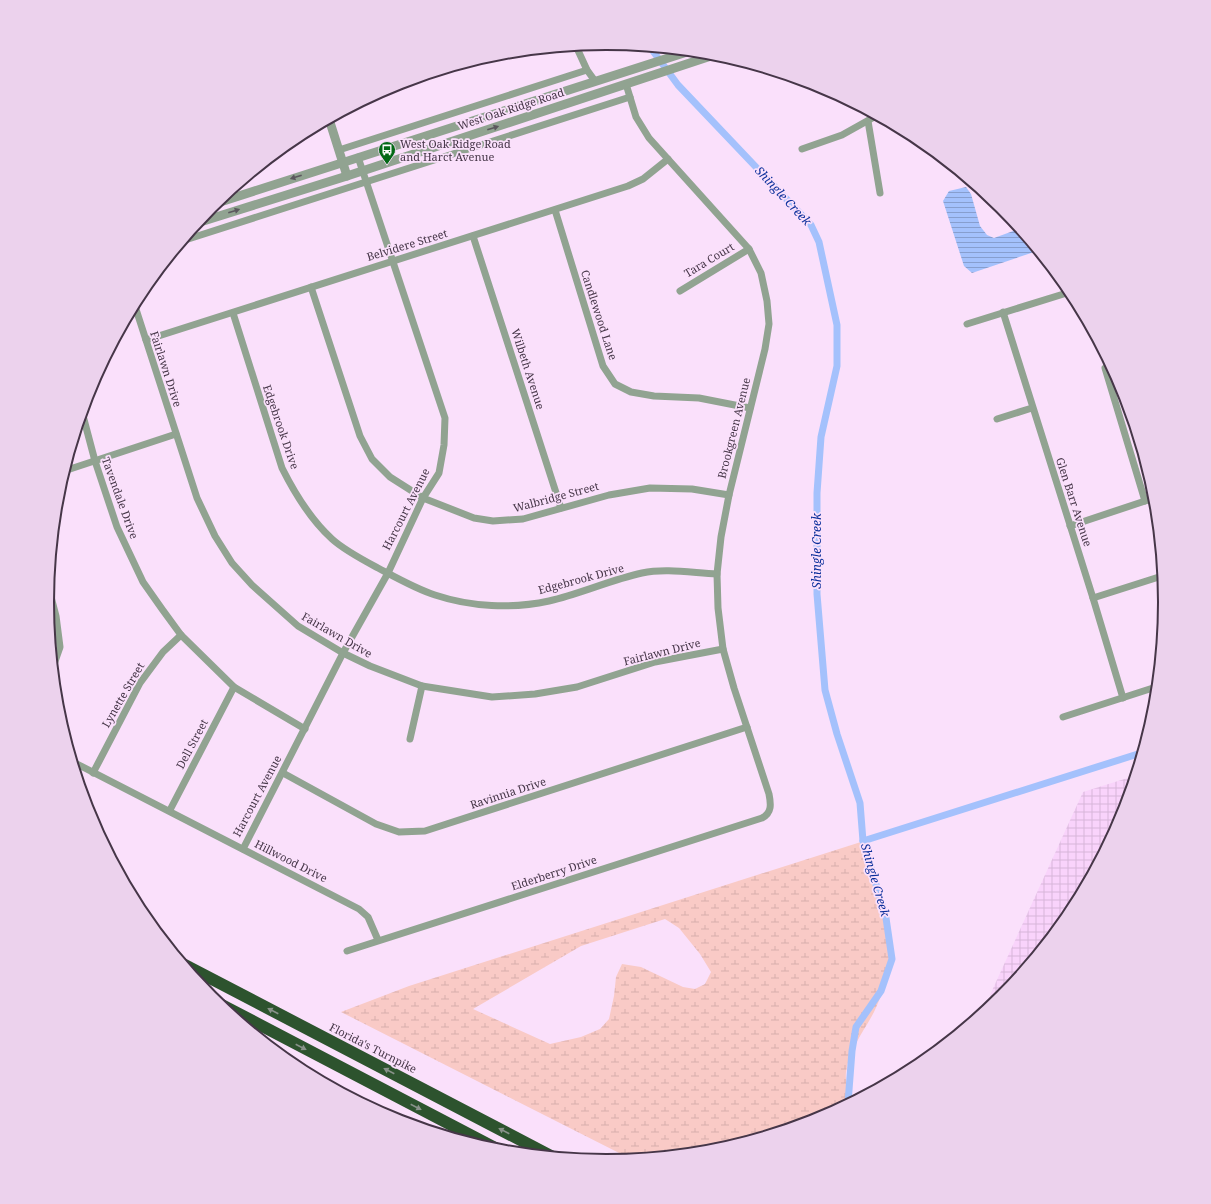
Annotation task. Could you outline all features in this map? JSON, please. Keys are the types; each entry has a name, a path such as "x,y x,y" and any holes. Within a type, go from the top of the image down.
{"highway":[{"name":"Florida's Turnpike","path":"193,969 539,1150"},
{"path":"241,1016 476,1138"}],"street":[{"path":"512,122 524,110 594,88 595,81 587,70 578,51"},
{"name":"West Oak Ridge Road","path":"229,199 679,55"},
{"path":"626,84 625,78 659,67 665,59"},
{"name":"West Oak Ridge Road","path":"208,220 347,176 701,59"},
{"path":"339,150 587,70"},
{"name":"Brookgreen Avenue","path":"626,84 636,117 649,138 749,249 761,273 767,301 769,324 760,373 729,495 721,536 717,574 718,608 723,648 734,688 769,794 771,804 770,811 766,816"},
{"path":"190,239 630,97"},
{"path":"802,149 842,135 872,119"},
{"path":"868,121 880,194"},
{"path":"331,124 347,176"},
{"name":"Harcourt Avenue","path":"243,849 343,653 388,573 423,498 439,473 444,445 445,418 358,157"},
{"name":"Belvidere Street","path":"146,340 628,186 643,179 668,159"},
{"name":"Candlewood Lane","path":"555,210 603,366 616,384 631,392 654,396 698,398 750,408"},
{"name":"Wilbeth Avenue","path":"473,236 562,508"},
{"name":"Tara Court","path":"680,291 749,249"},
{"name":"Walbridge Street","path":"311,287 360,436 372,459 390,478 423,498 474,518 493,521 523,519 608,494 650,488 692,489 729,495"},
{"path":"967,324 1063,294"},
{"name":"Fairlawn Drive","path":"136,311 197,498 215,536 232,563 252,585 298,626 343,653 370,666 422,686 492,697 535,694 577,687 655,662 723,648"},
{"name":"Glen Barr Avenue","path":"1003,312 1123,698"},
{"name":"Edgebrook Drive","path":"233,313 282,468 294,491 310,515 333,540 363,560 434,595 472,604 509,606 548,601 642,573 661,571 717,574"},
{"path":"1104,368 1145,501"},
{"path":"997,419 1032,408"},
{"name":"Tavendale Drive","path":"84,421 95,461 117,527 140,575 162,610 181,634 234,687 305,729"},
{"path":"70,469 176,434"},
{"path":"1070,526 1148,500"},
{"path":"1093,598 1157,578"},
{"path":"54,609 60,647 57,657"},
{"name":"Lynette Street","path":"93,773 140,684 163,652 181,634"},
{"path":"410,739 422,686"},
{"name":"Dell Street","path":"170,810 234,687"},
{"path":"1063,717 1151,689"},
{"name":"Ravinnia Drive","path":"283,773 376,824 399,832 425,831 747,727"},
{"name":"Hillwood Drive","path":"78,765 170,810 359,909 368,917 378,940"},
{"name":"Elderberry Drive","path":"347,950 766,816"}],"shaded area":[{"path":"1128,778 1101,846 1084,878 1043,938 1021,966 992,996 990,995 1083,792"}],"green space":[{"path":"864,841 882,902 891,950 889,969 882,994 850,1056 846,1072 848,1098 783,1125 713,1143 678,1149 620,1154 341,1012 409,986","holes":["665,919 679,928 700,954 711,972 705,984 695,989 683,987 641,967 622,964 616,977 609,1019 600,1029 581,1037 550,1044 473,1009 581,946"]}],"water":[{"path":"966,187 971,194 980,226 987,235 994,238 1014,231 1032,253 972,273 964,266 943,201 949,191"}],"waterway":[{"name":"Shingle Creek","path":"654,52 678,85 811,225 819,242 837,325 837,366 821,437 817,493 817,594 825,690 837,734 860,803 863,841 886,918 892,959 881,991 856,1027 852,1051 848,1098"},
{"path":"863,841 1136,755"}],"place":[{"name":"West Oak Ridge Road and Harct Avenue","path":"387,165"}]}
